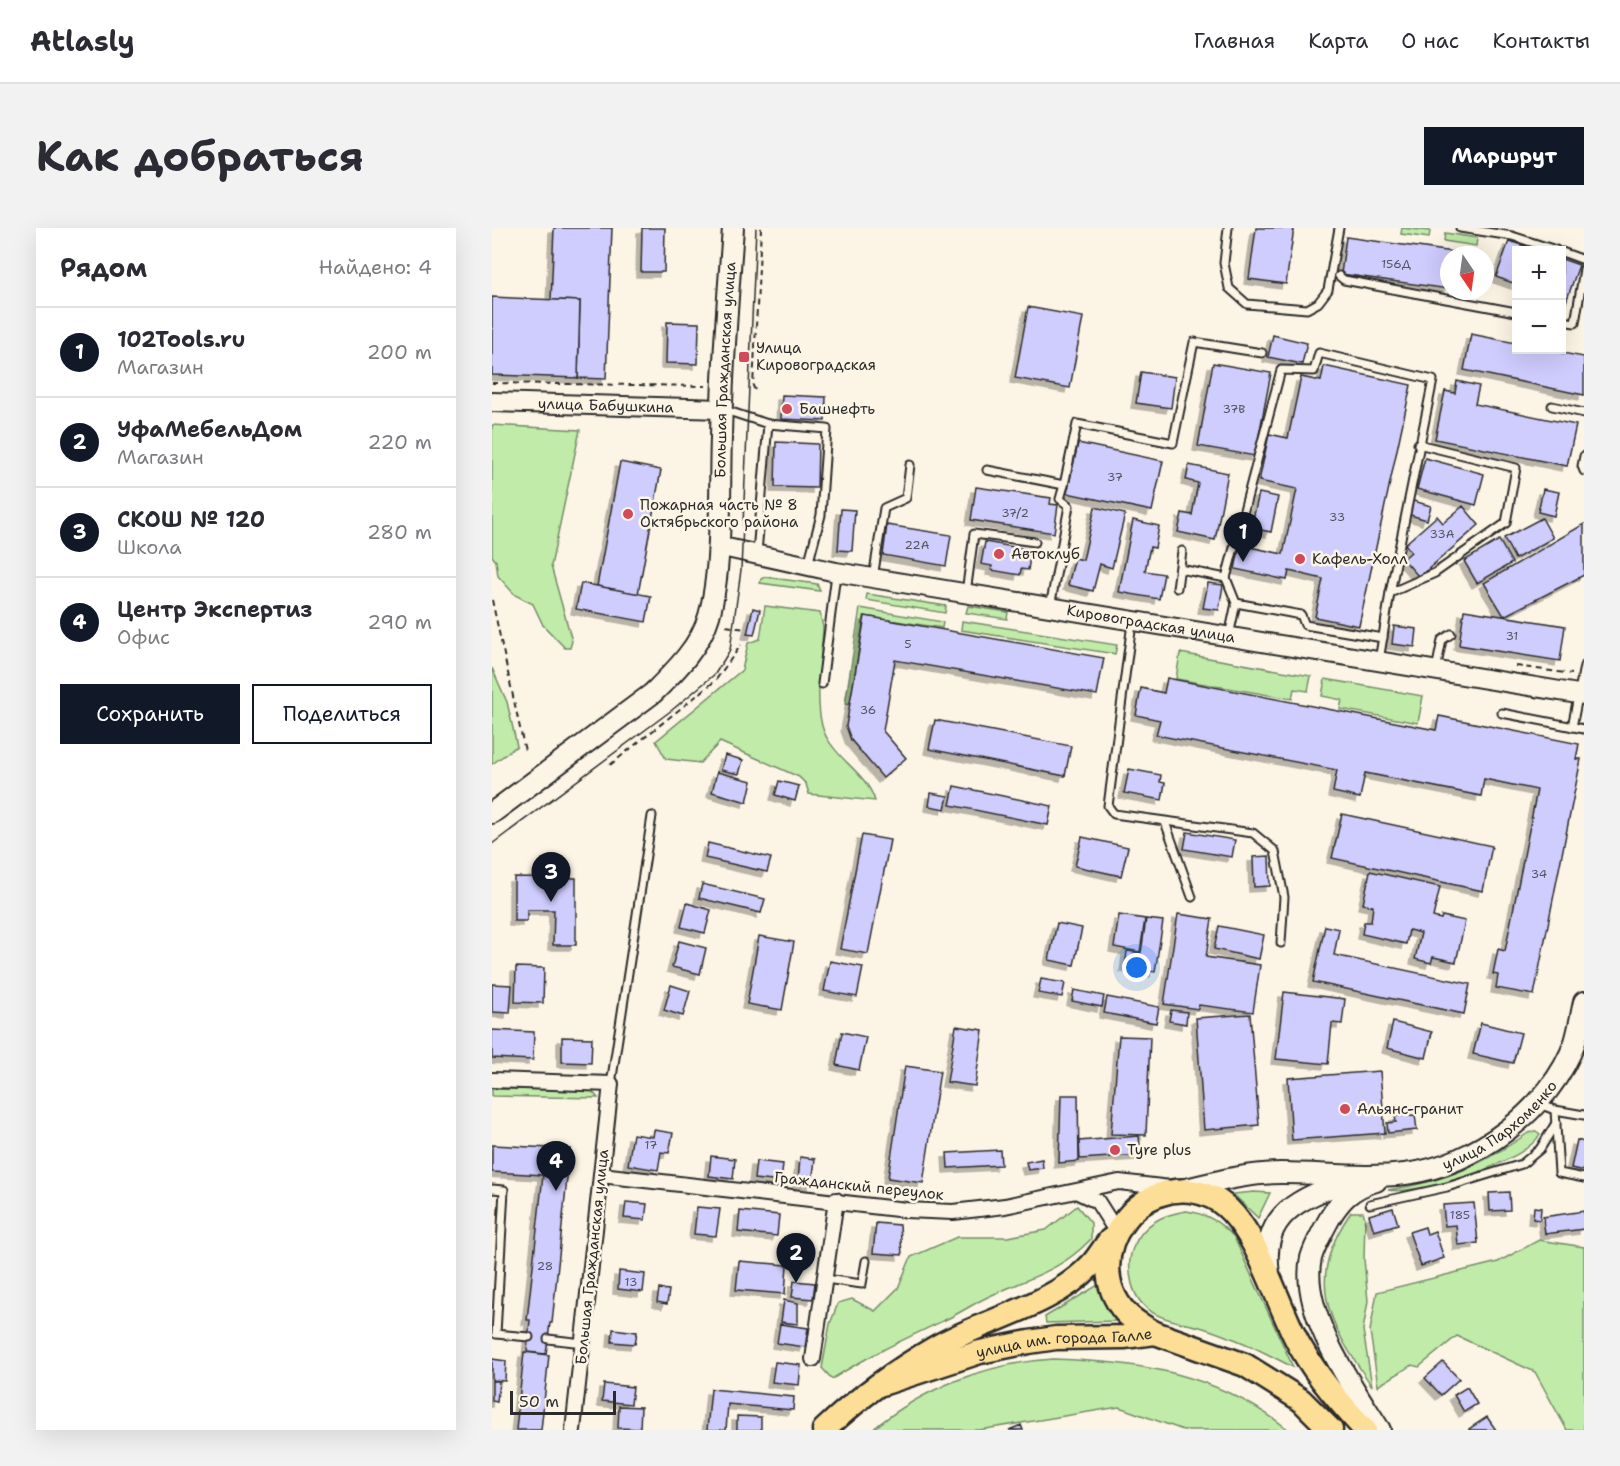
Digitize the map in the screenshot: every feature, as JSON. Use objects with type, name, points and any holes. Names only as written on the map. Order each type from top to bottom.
[{"type":"main road","name":"Большая Гражданская улица","points":[[492,813],[653,693],[677,670],[697,642],[709,617],[718,546],[721,409],[733,228]]},
{"type":"main road","name":"улица Пархоменко","points":[[1182,1190],[1224,1180],[1280,1173],[1359,1177],[1407,1174],[1435,1167],[1469,1154],[1518,1119],[1546,1106],[1575,1042],[1584,1002]]},
{"type":"main road","points":[[1380,1430],[1356,1393],[1319,1320],[1311,1287],[1311,1259],[1323,1231],[1342,1199],[1356,1187],[1407,1174]]},
{"type":"main road","name":"улица Пархоменко","points":[[1271,1287],[1267,1257],[1269,1237],[1285,1211],[1318,1192],[1359,1177]]},
{"type":"main road","points":[[1182,1190],[1210,1196],[1233,1212],[1255,1248],[1300,1348],[1347,1411],[1365,1430]]},
{"type":"main road","name":"улица им. города Галле","points":[[824,1430],[845,1410],[939,1346],[1021,1310],[1072,1281],[1091,1265],[1136,1206],[1154,1197],[1182,1190]]},
{"type":"main road","points":[[1116,1231],[1109,1255],[1109,1279],[1125,1312],[1155,1333]]},
{"type":"main road","name":"улица им. города Галле","points":[[882,1384],[981,1352],[1029,1342],[1155,1333],[1245,1365],[1300,1400],[1331,1430]]},
{"type":"street","name":"улица Бабушкина","points":[[492,402],[721,409]]},
{"type":"street","name":"Кировоградская улица","points":[[718,546],[836,572],[1581,694]]},
{"type":"street","points":[[492,1080],[611,1084]]},
{"type":"street","name":"Большая Гражданская улица","points":[[573,1430],[611,1084]]},
{"type":"street","name":"Гражданский переулок","points":[[602,1175],[836,1200],[906,1210],[953,1212],[1005,1206],[1119,1182],[1182,1190]]},
{"type":"street","points":[[1078,1192],[1097,1201],[1116,1231]]},
{"type":"street","points":[[813,1359],[836,1200]]},
{"type":"lane","points":[[1228,228],[1224,263],[1229,288],[1247,304],[1307,309],[1318,303],[1328,290],[1339,228]]},
{"type":"lane","points":[[1460,228],[1512,236],[1543,246]]},
{"type":"lane","points":[[1566,253],[1584,260]]},
{"type":"lane","points":[[1566,322],[1575,323],[1584,269]]},
{"type":"lane","points":[[1339,276],[1344,280],[1512,311]]},
{"type":"lane","points":[[1050,607],[1070,506],[1060,499],[1077,424],[1173,443],[1194,342],[1262,353]]},
{"type":"lane","points":[[1229,636],[1236,603],[1226,578],[1281,370],[1314,371],[1319,353],[1433,380],[1418,444],[1379,661]]},
{"type":"lane","points":[[1552,406],[1584,413]]},
{"type":"lane","points":[[721,409],[768,424],[827,429],[821,515],[808,565]]},
{"type":"lane","points":[[757,555],[768,424]]},
{"type":"lane","points":[[1390,593],[1435,573],[1506,523],[1516,468],[1418,444]]},
{"type":"lane","points":[[1584,456],[1582,466],[1584,471]]},
{"type":"lane","points":[[873,578],[884,508],[906,498],[910,465]]},
{"type":"lane","points":[[987,470],[1064,485]]},
{"type":"lane","points":[[966,593],[974,534],[1035,542]]},
{"type":"lane","points":[[1177,588],[1182,551]]},
{"type":"lane","points":[[1180,569],[1226,578]]},
{"type":"lane","points":[[822,684],[836,572]]},
{"type":"lane","points":[[1236,603],[1301,615],[1305,625],[1383,638]]},
{"type":"lane","points":[[1132,620],[1108,806],[1114,814],[1253,833],[1275,851],[1284,897],[1281,943]]},
{"type":"lane","points":[[1436,670],[1442,640],[1451,634]]},
{"type":"lane","points":[[1572,726],[1581,694],[1584,666]]},
{"type":"lane","points":[[1502,713],[1584,729]]},
{"type":"lane","points":[[611,1084],[652,816]]},
{"type":"lane","points":[[1165,822],[1192,897]]},
{"type":"lane","points":[[1546,1106],[1584,1115]]},
{"type":"lane","points":[[1546,1106],[1556,1123],[1559,1173],[1584,1178]]},
{"type":"lane","points":[[1370,1204],[1447,1187],[1522,1164],[1540,1149],[1556,1123]]},
{"type":"lane","points":[[492,1190],[504,1190],[496,1334],[529,1337]]},
{"type":"lane","points":[[825,1279],[862,1284],[866,1261]]},
{"type":"lane","points":[[548,1339],[583,1342]]},
{"type":"path","points":[[755,390],[753,387],[761,228]]},
{"type":"path","points":[[492,383],[712,386]]},
{"type":"path","points":[[492,600],[525,751]]},
{"type":"path","points":[[726,626],[745,629]]},
{"type":"path","points":[[610,765],[715,681],[741,645]]},
{"type":"green space","points":[[1402,228],[1430,231],[1429,238],[1401,234]]},
{"type":"green space","points":[[1445,233],[1477,238],[1476,246],[1444,241]]},
{"type":"green space","points":[[492,425],[580,430],[551,566],[572,641],[570,648],[565,648],[543,625],[533,604],[515,595],[498,576],[496,561],[492,556]]},
{"type":"green space","points":[[765,577],[817,584],[820,591],[760,583]]},
{"type":"green space","points":[[867,594],[946,606],[945,613],[866,600]]},
{"type":"green space","points":[[765,606],[820,613],[823,627],[819,700],[822,727],[832,746],[866,783],[875,801],[809,794],[806,784],[799,777],[720,742],[700,763],[666,759],[656,741],[742,670],[748,643],[760,639]]},
{"type":"green space","points":[[968,606],[1008,612],[1007,619],[966,613]]},
{"type":"green space","points":[[860,608],[943,622],[942,628],[864,616],[850,705],[845,704]]},
{"type":"green space","points":[[962,621],[1117,645],[1115,654],[961,630]]},
{"type":"green space","points":[[1180,653],[1311,676],[1308,691],[1294,689],[1292,699],[1176,679]]},
{"type":"green space","points":[[492,668],[507,702],[517,746],[492,764]]},
{"type":"green space","points":[[1325,679],[1423,696],[1418,723],[1340,709],[1342,700],[1322,696]]},
{"type":"green space","points":[[492,1089],[591,1090],[598,1098],[492,1096]]},
{"type":"green space","points":[[1536,1131],[1540,1134],[1531,1145],[1494,1166],[1446,1182],[1403,1190],[1388,1190],[1446,1177],[1494,1155],[1528,1133]]},
{"type":"green space","points":[[1270,1193],[1258,1218],[1233,1194]]},
{"type":"green space","points":[[1077,1206],[1091,1223],[1091,1239],[1068,1259],[1044,1273],[987,1297],[890,1346],[832,1379],[822,1368],[830,1324],[838,1303],[852,1299],[875,1311],[898,1288],[911,1257],[957,1237],[1008,1237],[1046,1230]]},
{"type":"green space","points":[[1186,1211],[1212,1219],[1234,1237],[1293,1367],[1239,1341],[1204,1328],[1158,1316],[1142,1304],[1136,1295],[1130,1275],[1131,1252],[1142,1233],[1154,1222]]},
{"type":"green space","points":[[1351,1212],[1363,1212],[1365,1218],[1364,1259],[1368,1301],[1363,1330],[1372,1386],[1344,1342],[1327,1302],[1325,1281],[1328,1260],[1336,1237]]},
{"type":"green space","points":[[1539,1240],[1584,1247],[1584,1430],[1567,1430],[1535,1372],[1457,1336],[1419,1367],[1412,1365],[1378,1386],[1370,1331],[1377,1292],[1498,1262]]},
{"type":"green space","points":[[1098,1285],[1115,1321],[1046,1323],[1045,1317]]},
{"type":"green space","points":[[1053,1359],[1118,1363],[1177,1374],[1234,1395],[1289,1430],[1183,1430],[1119,1407],[979,1430],[872,1430],[913,1402],[957,1380],[1004,1366]]},
{"type":"building","points":[[554,228],[612,228],[606,379],[578,378],[580,301],[551,300]]},
{"type":"building","points":[[642,228],[665,228],[664,272],[641,272]]},
{"type":"building","points":[[1256,228],[1294,228],[1286,284],[1249,279]]},
{"type":"building","points":[[1346,237],[1440,250],[1440,288],[1341,274]]},
{"type":"building","points":[[1509,241],[1525,246],[1512,246],[1512,283],[1496,277]]},
{"type":"building","points":[[1566,260],[1579,265],[1566,302]]},
{"type":"building","points":[[492,297],[580,301],[578,378],[492,375]]},
{"type":"building","points":[[1028,307],[1083,317],[1070,388],[1015,378]]},
{"type":"building","points":[[667,322],[699,323],[698,364],[666,363]]},
{"type":"building","points":[[1471,334],[1512,342],[1512,354],[1566,354],[1584,357],[1584,395],[1464,370]]},
{"type":"building","points":[[1273,335],[1307,343],[1302,364],[1268,357]]},
{"type":"building","points":[[1213,363],[1271,373],[1255,456],[1198,446]]},
{"type":"building","points":[[1324,366],[1411,385],[1359,626],[1315,617],[1323,579],[1289,571],[1287,580],[1235,569],[1240,545],[1283,554],[1297,489],[1259,481],[1269,434],[1288,438],[1301,377],[1321,381]]},
{"type":"building","points":[[1141,372],[1175,377],[1171,408],[1136,403]]},
{"type":"building","points":[[1457,381],[1479,386],[1475,404],[1576,425],[1567,466],[1435,439],[1445,391],[1455,393]]},
{"type":"building","points":[[782,395],[826,397],[825,421],[781,419]]},
{"type":"building","points":[[776,442],[818,444],[817,488],[775,487]]},
{"type":"building","points":[[1078,443],[1163,461],[1152,511],[1067,493]]},
{"type":"building","points":[[1425,458],[1484,474],[1476,505],[1417,489]]},
{"type":"building","points":[[620,462],[661,470],[638,594],[597,586]]},
{"type":"building","points":[[1189,465],[1228,473],[1215,540],[1178,532],[1182,513],[1192,515],[1198,483],[1186,480]]},
{"type":"building","points":[[976,487],[1051,498],[1050,504],[1058,505],[1054,533],[971,520]]},
{"type":"building","points":[[1543,489],[1559,492],[1554,516],[1538,512]]},
{"type":"building","points":[[1259,493],[1278,497],[1271,532],[1251,528]]},
{"type":"building","points":[[1410,500],[1431,506],[1427,520],[1407,514]]},
{"type":"building","points":[[1463,506],[1479,525],[1419,577],[1403,559],[1411,552],[1405,544],[1437,516],[1443,523]]},
{"type":"building","points":[[1095,507],[1125,514],[1112,568],[1100,564],[1093,591],[1068,585],[1075,558],[1083,560]]},
{"type":"building","points":[[841,509],[855,510],[852,551],[838,550]]},
{"type":"building","points":[[1542,518],[1553,538],[1515,559],[1504,538]]},
{"type":"building","points":[[1133,520],[1159,526],[1155,548],[1150,547],[1145,571],[1164,574],[1159,599],[1119,592]]},
{"type":"building","points":[[1584,524],[1584,575],[1504,616],[1484,583]]},
{"type":"building","points":[[887,525],[951,535],[946,566],[883,555]]},
{"type":"building","points":[[1499,540],[1512,563],[1477,583],[1464,561]]},
{"type":"building","points":[[985,542],[1031,550],[1028,570],[1021,569],[1020,575],[991,570],[992,566],[981,564]]},
{"type":"building","points":[[581,583],[651,596],[646,622],[576,609]]},
{"type":"building","points":[[1208,583],[1223,585],[1219,610],[1203,608]]},
{"type":"building","points":[[753,608],[760,610],[754,635],[747,634]]},
{"type":"building","points":[[1464,610],[1565,626],[1560,661],[1459,645]]},
{"type":"building","points":[[865,616],[1104,658],[1097,695],[895,660],[883,731],[906,758],[883,778],[851,740],[846,726]]},
{"type":"building","points":[[1394,626],[1417,629],[1415,647],[1392,644]]},
{"type":"building","points":[[1167,678],[1436,730],[1439,716],[1579,744],[1576,759],[1581,759],[1534,995],[1496,988],[1498,975],[1493,974],[1498,949],[1505,951],[1537,790],[1484,779],[1481,796],[1365,773],[1360,798],[1333,792],[1337,770],[1156,735],[1160,720],[1136,715],[1141,688],[1164,693]]},
{"type":"building","points":[[935,720],[1071,746],[1065,776],[929,749]]},
{"type":"building","points":[[725,755],[743,760],[739,774],[721,770]]},
{"type":"building","points":[[1129,769],[1161,775],[1160,782],[1165,783],[1162,800],[1124,793]]},
{"type":"building","points":[[717,772],[752,781],[747,802],[712,792]]},
{"type":"building","points":[[779,781],[799,786],[795,801],[775,795]]},
{"type":"building","points":[[954,786],[1052,806],[1048,825],[950,805]]},
{"type":"building","points":[[931,793],[948,796],[945,809],[929,806]]},
{"type":"building","points":[[1342,814],[1492,846],[1483,891],[1332,858]]},
{"type":"building","points":[[1187,832],[1235,840],[1232,857],[1184,849]]},
{"type":"building","points":[[862,835],[890,840],[868,954],[840,949]]},
{"type":"building","points":[[1082,837],[1128,847],[1121,876],[1075,866]]},
{"type":"building","points":[[708,843],[771,858],[767,872],[705,858]]},
{"type":"building","points":[[1269,856],[1270,886],[1254,887],[1253,857]]},
{"type":"building","points":[[1370,871],[1440,887],[1433,917],[1441,919],[1442,916],[1465,921],[1456,962],[1433,957],[1431,963],[1415,959],[1421,933],[1409,930],[1406,944],[1362,934],[1364,922],[1371,922],[1373,906],[1363,904]]},
{"type":"building","points":[[514,877],[576,878],[576,945],[553,945],[554,910],[527,910],[527,921],[514,921]]},
{"type":"building","points":[[702,884],[765,899],[761,913],[699,898]]},
{"type":"building","points":[[687,903],[711,910],[705,933],[681,927]]},
{"type":"building","points":[[1178,914],[1212,919],[1206,957],[1260,965],[1253,1012],[1199,1005],[1198,1009],[1164,1004]]},
{"type":"building","points":[[1119,915],[1145,919],[1140,952],[1114,947]]},
{"type":"building","points":[[1146,919],[1163,921],[1155,972],[1125,967],[1127,951],[1141,953]]},
{"type":"building","points":[[1057,923],[1082,928],[1074,965],[1049,960]]},
{"type":"building","points":[[1219,926],[1264,935],[1259,959],[1214,949]]},
{"type":"building","points":[[1325,926],[1339,929],[1334,955],[1470,984],[1464,1014],[1313,982]]},
{"type":"building","points":[[759,936],[794,942],[782,1010],[747,1004]]},
{"type":"building","points":[[679,941],[706,948],[700,974],[672,967]]},
{"type":"building","points":[[830,961],[863,967],[857,997],[824,991]]},
{"type":"building","points":[[516,967],[544,968],[543,1003],[515,1002]]},
{"type":"building","points":[[1041,979],[1065,983],[1062,997],[1038,993]]},
{"type":"building","points":[[492,984],[512,985],[510,1013],[492,1012]]},
{"type":"building","points":[[671,985],[690,991],[683,1016],[664,1010]]},
{"type":"building","points":[[1074,990],[1104,996],[1102,1007],[1072,1001]]},
{"type":"building","points":[[1284,992],[1345,999],[1342,1024],[1332,1023],[1328,1064],[1276,1059]]},
{"type":"building","points":[[1107,997],[1159,1007],[1156,1023],[1104,1013]]},
{"type":"building","points":[[1171,1010],[1187,1012],[1186,1024],[1169,1021]]},
{"type":"building","points":[[1250,1014],[1259,1125],[1204,1130],[1196,1018]]},
{"type":"building","points":[[1393,1022],[1432,1032],[1426,1058],[1387,1048]]},
{"type":"building","points":[[1481,1023],[1521,1033],[1513,1063],[1473,1054]]},
{"type":"building","points":[[956,1026],[983,1030],[975,1086],[947,1082]]},
{"type":"building","points":[[492,1030],[534,1032],[533,1060],[492,1058]]},
{"type":"building","points":[[842,1032],[866,1037],[859,1070],[836,1065]]},
{"type":"building","points":[[1119,1036],[1150,1037],[1146,1135],[1111,1134]]},
{"type":"building","points":[[562,1037],[592,1038],[591,1063],[562,1062]]},
{"type":"building","points":[[905,1066],[940,1071],[923,1183],[888,1178]]},
{"type":"building","points":[[1380,1071],[1385,1133],[1292,1140],[1288,1078]]},
{"type":"building","points":[[1061,1095],[1078,1095],[1079,1161],[1059,1163]]},
{"type":"building","points":[[1415,1115],[1417,1130],[1388,1133],[1387,1123],[1396,1122],[1395,1116]]},
{"type":"building","points":[[654,1130],[673,1133],[669,1153],[661,1152],[658,1170],[628,1165],[633,1134],[653,1137]]},
{"type":"building","points":[[1139,1136],[1141,1155],[1080,1159],[1079,1141]]},
{"type":"building","points":[[1577,1140],[1584,1142],[1584,1171],[1571,1168]]},
{"type":"building","points":[[492,1145],[570,1149],[552,1323],[550,1323],[546,1354],[527,1352],[530,1320],[527,1320],[543,1175],[492,1172]]},
{"type":"building","points":[[1000,1150],[1001,1165],[948,1168],[947,1153]]},
{"type":"building","points":[[711,1156],[735,1159],[733,1179],[709,1176]]},
{"type":"building","points":[[800,1157],[815,1159],[812,1184],[798,1182]]},
{"type":"building","points":[[1042,1159],[1043,1168],[1028,1170],[1026,1162]]},
{"type":"building","points":[[756,1161],[783,1164],[781,1182],[754,1179]]},
{"type":"building","points":[[1509,1192],[1510,1210],[1490,1211],[1489,1193]]},
{"type":"building","points":[[626,1202],[647,1204],[645,1220],[624,1218]]},
{"type":"building","points":[[1474,1203],[1478,1243],[1458,1245],[1456,1225],[1445,1226],[1443,1205]]},
{"type":"building","points":[[697,1207],[720,1209],[716,1236],[694,1234]]},
{"type":"building","points":[[1534,1207],[1541,1208],[1540,1220],[1533,1219]]},
{"type":"building","points":[[1393,1208],[1398,1224],[1374,1231],[1369,1215]]},
{"type":"building","points":[[740,1211],[779,1215],[777,1236],[738,1232]]},
{"type":"building","points":[[1584,1211],[1584,1229],[1545,1234],[1543,1217]]},
{"type":"building","points":[[876,1223],[900,1225],[902,1255],[873,1253]]},
{"type":"building","points":[[1425,1227],[1427,1234],[1435,1231],[1444,1258],[1421,1266],[1409,1232]]},
{"type":"building","points":[[739,1261],[787,1265],[785,1294],[736,1290]]},
{"type":"building","points":[[619,1271],[645,1274],[643,1292],[618,1289]]},
{"type":"building","points":[[794,1281],[815,1283],[813,1299],[792,1297]]},
{"type":"building","points":[[659,1289],[669,1290],[667,1304],[657,1302]]},
{"type":"building","points":[[784,1300],[798,1303],[798,1324],[781,1322]]},
{"type":"building","points":[[780,1324],[808,1328],[805,1347],[777,1343]]},
{"type":"building","points":[[613,1329],[637,1332],[635,1344],[612,1342]]},
{"type":"building","points":[[524,1352],[549,1355],[541,1430],[516,1430]]},
{"type":"building","points":[[492,1359],[506,1361],[505,1381],[492,1380]]},
{"type":"building","points":[[775,1362],[801,1365],[799,1385],[772,1382]]},
{"type":"building","points":[[1443,1362],[1459,1379],[1441,1395],[1425,1378]]},
{"type":"building","points":[[492,1381],[499,1381],[497,1402],[492,1401]]},
{"type":"building","points":[[604,1384],[633,1387],[631,1404],[602,1401]]},
{"type":"building","points":[[1467,1387],[1477,1404],[1464,1412],[1454,1395]]},
{"type":"building","points":[[711,1389],[794,1397],[793,1410],[728,1404],[726,1430],[707,1430]]},
{"type":"building","points":[[619,1406],[641,1407],[640,1429],[618,1428]]},
{"type":"building","points":[[737,1416],[761,1417],[761,1430],[737,1430]]},
{"type":"building","points":[[1487,1417],[1496,1430],[1469,1430],[1469,1429]]},
{"type":"building","points":[[1021,1425],[1023,1430],[1009,1430]]},
{"type":"tram line","points":[[492,844],[672,710],[715,674],[730,650],[741,570],[756,228]]},
{"type":"place","name":"Улица Кировоградская","points":[[744,357]]},
{"type":"place","name":"Башнефть","points":[[787,409]]},
{"type":"place","name":"Пожарная часть № 8 Октябрьского района","points":[[628,514]]},
{"type":"place","name":"Автоклуб","points":[[999,554]]},
{"type":"place","name":"Кафель-Холл","points":[[1300,559]]},
{"type":"place","name":"102Tools.ru","points":[[1243,562]]},
{"type":"place","name":"СКОШ № 120","points":[[551,902]]},
{"type":"place","name":"Альянс-гранит","points":[[1345,1109]]},
{"type":"place","name":"Tyre plus","points":[[1115,1150]]},
{"type":"place","name":"Центр Экспертиз","points":[[556,1191]]},
{"type":"place","name":"УфаМебельДом","points":[[796,1283]]}]
